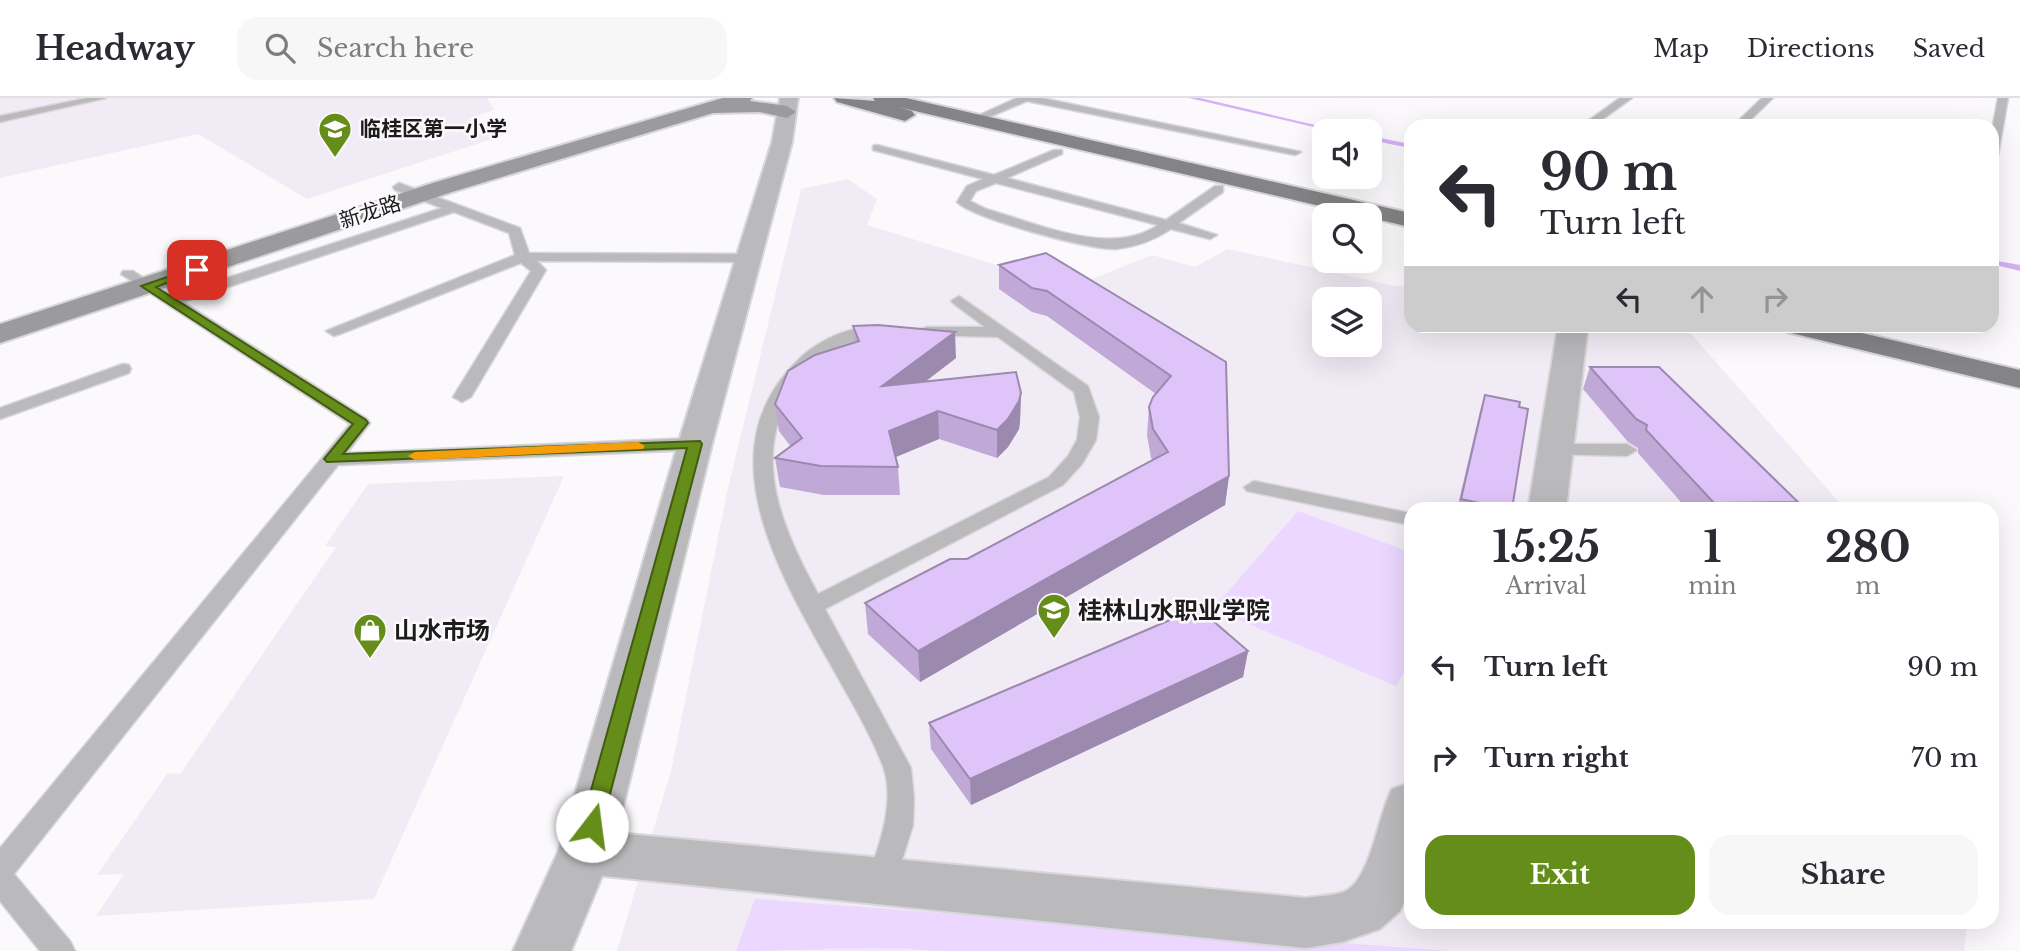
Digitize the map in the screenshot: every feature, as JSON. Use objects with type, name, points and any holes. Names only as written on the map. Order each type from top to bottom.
[{"type":"main road","name":"新龙路","points":[[410,191],[703,104],[743,98]]},
{"type":"main road","points":[[843,98],[1058,152],[1312,210]]},
{"type":"main road","points":[[882,98],[971,121],[1404,219]]},
{"type":"main road","name":"新龙路","points":[[0,334],[137,280],[675,102],[703,104]]},
{"type":"main road","points":[[703,104],[788,105]]},
{"type":"main road","points":[[1382,227],[1404,232]]},
{"type":"main road","name":"新龙路","points":[[0,315],[137,280]]},
{"type":"main road","points":[[1826,333],[2020,379]]},
{"type":"main road","points":[[1900,333],[2020,360]]},
{"type":"street","points":[[542,951],[585,852],[695,444],[782,142],[788,105]]},
{"type":"street","points":[[1547,502],[1572,333]]},
{"type":"street","points":[[585,852],[1306,923],[1346,917],[1375,901],[1391,869],[1404,824]]},
{"type":"lane","points":[[0,119],[101,98]]},
{"type":"lane","points":[[971,121],[1027,98],[1295,152]]},
{"type":"lane","points":[[1596,119],[1627,98]]},
{"type":"lane","points":[[1746,119],[1768,98]]},
{"type":"lane","points":[[1999,119],[2003,98]]},
{"type":"lane","points":[[0,129],[27,114]]},
{"type":"lane","points":[[877,148],[1210,235]]},
{"type":"lane","points":[[1058,152],[971,189],[964,195],[964,205],[1102,244],[1140,241],[1219,189]]},
{"type":"lane","points":[[410,191],[515,231],[523,257],[539,270],[462,397]]},
{"type":"lane","points":[[171,301],[455,208]]},
{"type":"lane","points":[[334,331],[523,257],[749,258]]},
{"type":"lane","points":[[0,870],[361,423],[137,280]]},
{"type":"lane","points":[[813,606],[1056,481],[1079,458],[1091,429],[1082,390],[959,301]]},
{"type":"lane","points":[[883,880],[900,827],[903,797],[897,768],[782,550],[765,502],[762,478],[763,443],[768,419],[787,384],[805,361],[823,346],[850,336],[887,332],[1001,332]]},
{"type":"lane","points":[[0,414],[123,369]]},
{"type":"lane","points":[[332,459],[695,444]]},
{"type":"lane","points":[[1555,450],[1627,450]]},
{"type":"lane","points":[[1254,487],[1404,518]]},
{"type":"lane","points":[[0,879],[59,951]]},
{"type":"shaded area","name":"临桂区第一小学","points":[[0,98],[487,98],[494,110],[468,119],[511,133],[307,199],[198,134],[0,178]]},
{"type":"shaded area","name":"桂林山水职业学院","points":[[848,179],[877,199],[867,225],[1026,274],[1082,283],[1152,255],[1195,267],[1228,249],[1312,268],[1312,273],[1336,273],[1404,286],[1404,333],[1690,333],[1839,502],[1404,502],[1404,929],[1966,929],[1964,951],[617,951],[671,771],[728,488],[801,189]]},
{"type":"shaded area","name":"山水市场","points":[[564,476],[374,899],[96,916],[124,874],[97,875],[167,774],[181,773],[336,547],[325,546],[368,484]]},
{"type":"shaded area","points":[[1298,511],[1404,550],[1404,672],[1396,686],[1213,609]]},
{"type":"shaded area","points":[[755,899],[1450,951],[941,951],[864,948],[736,951]]},
{"type":"building","points":[[1046,253],[1226,362],[1229,476],[918,651],[865,603],[950,559],[967,559],[1168,452],[1153,429],[1149,407],[1153,397],[1171,376],[1047,291],[1032,288],[999,265]]},
{"type":"building","points":[[878,325],[955,332],[882,386],[1016,372],[1021,393],[1008,419],[997,430],[938,411],[889,431],[898,467],[821,466],[775,458],[802,438],[775,404],[788,371],[815,355],[859,341],[853,326]]},
{"type":"building","points":[[1590,367],[1659,367],[1798,502],[1713,502],[1646,430],[1647,425],[1636,419]]},
{"type":"building","points":[[1485,395],[1520,402],[1519,407],[1528,409],[1513,502],[1475,502],[1461,499]]},
{"type":"building","points":[[1198,608],[1248,651],[970,779],[929,723]]},
{"type":"waterway","points":[[1192,98],[1312,125]]},
{"type":"waterway","points":[[1382,140],[1404,145]]},
{"type":"waterway","points":[[1999,264],[2020,268]]},
{"type":"slow traffic","points":[[415,456],[638,446]]},
{"type":"place","name":"临桂区第一小学","points":[[335,159]]},
{"type":"place","name":"桂林山水职业学院","points":[[1054,640]]},
{"type":"place","name":"山水市场","points":[[370,660]]},
{"type":"route","points":[[197,270],[147,286],[361,423],[332,459],[695,444],[592,826]]}]
